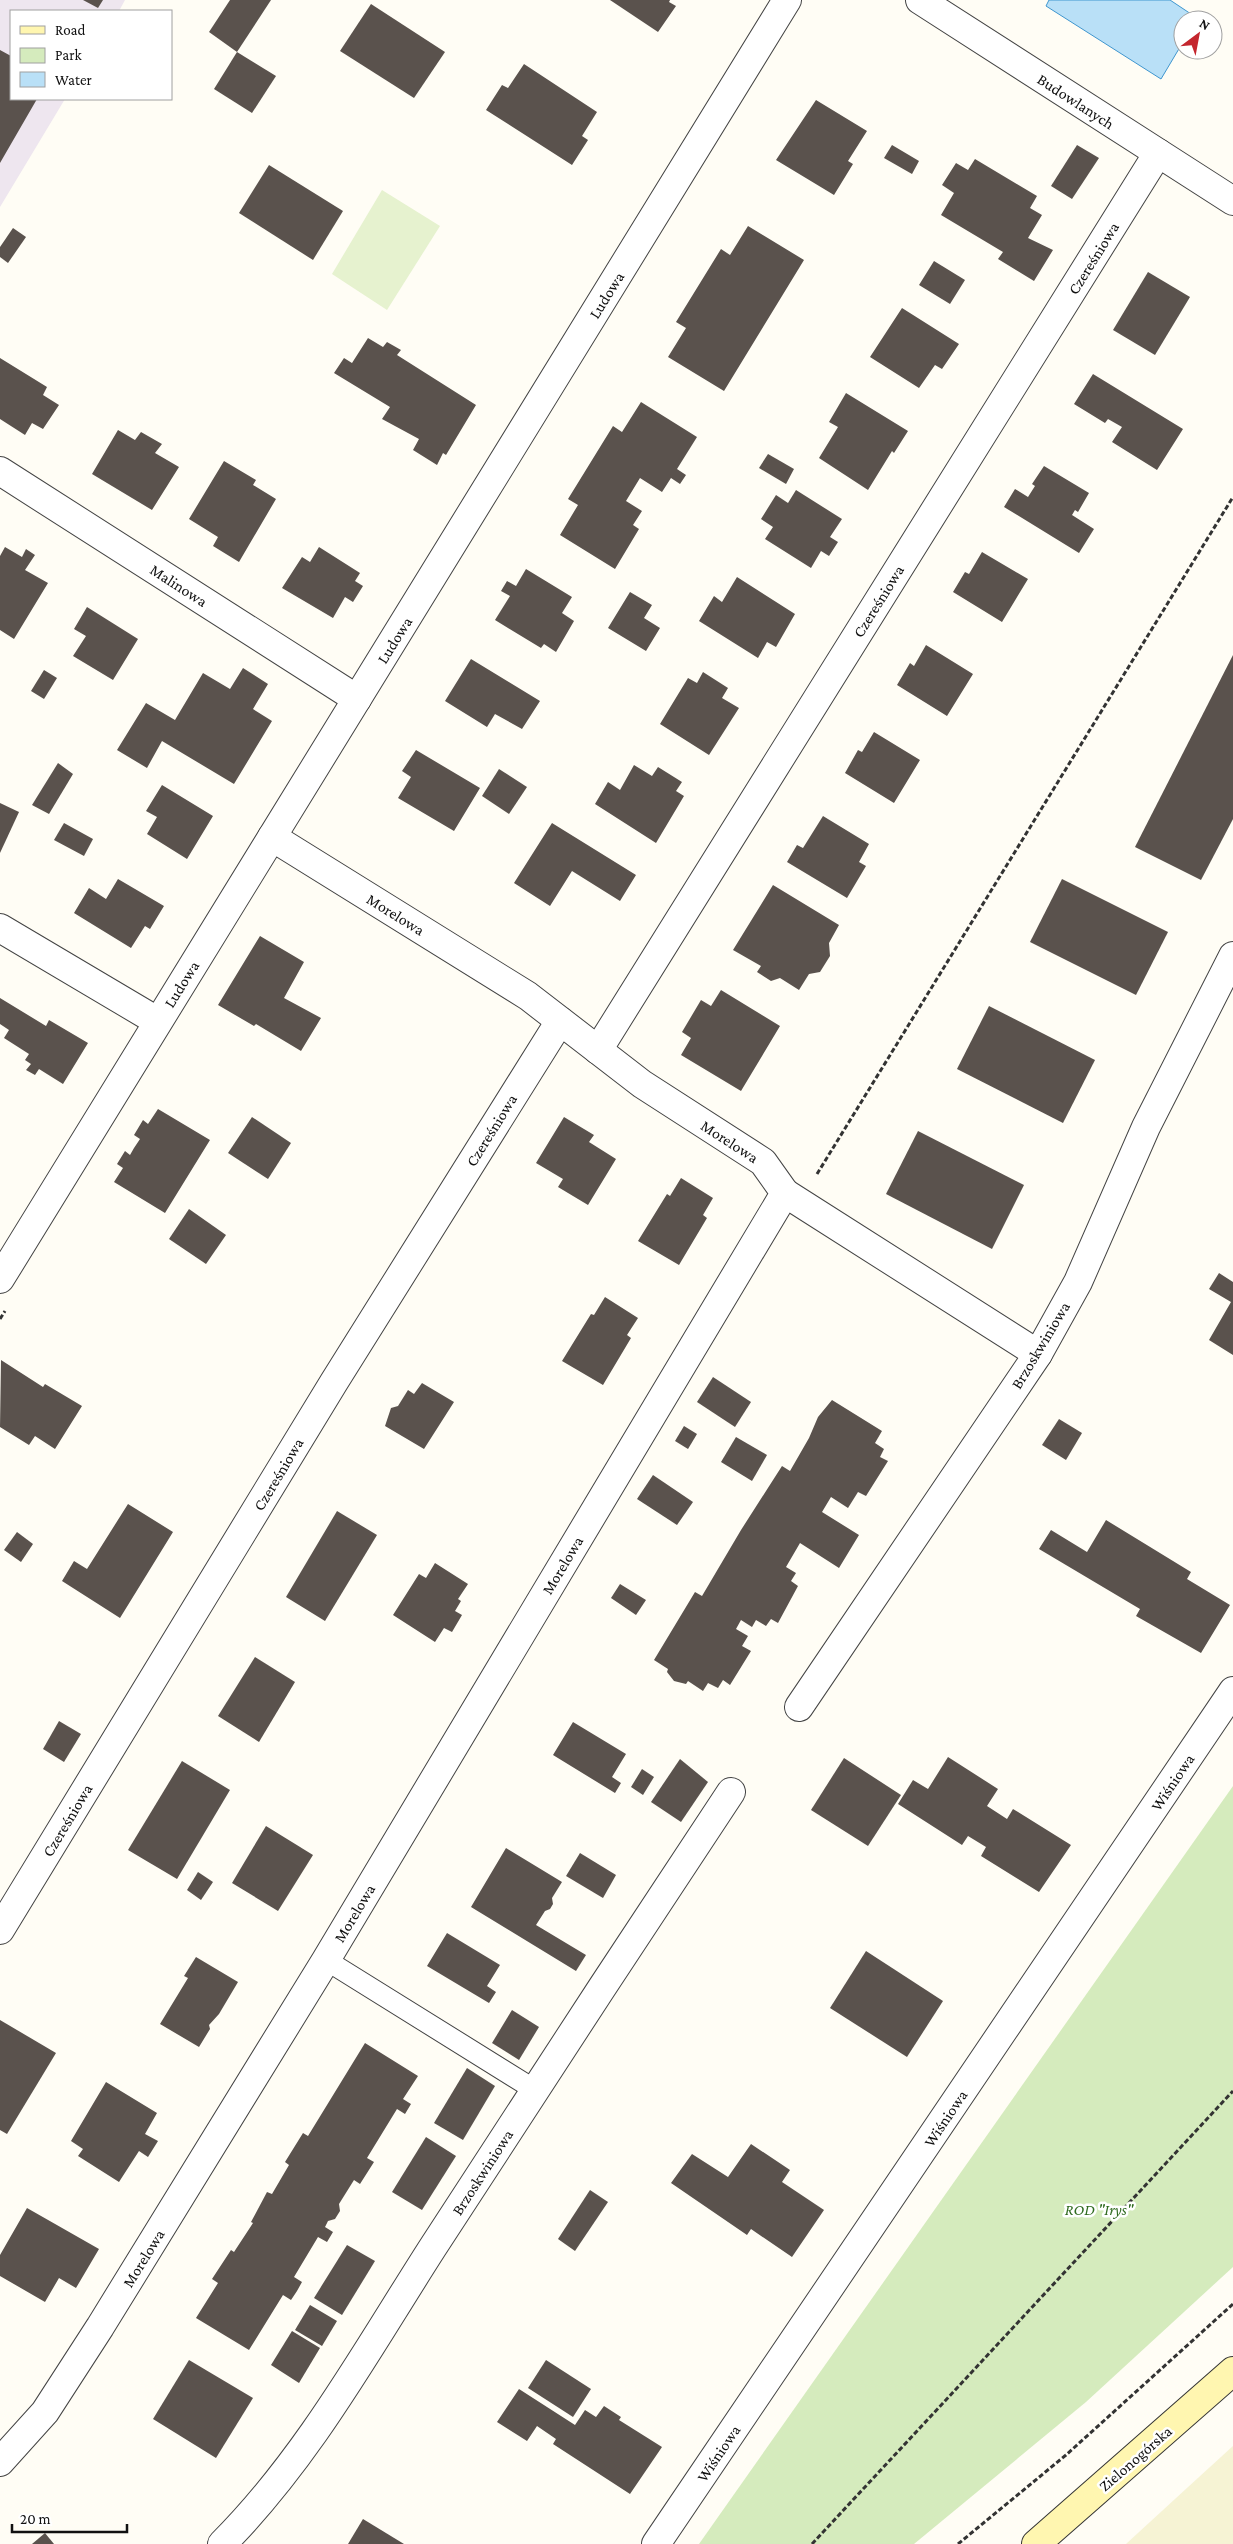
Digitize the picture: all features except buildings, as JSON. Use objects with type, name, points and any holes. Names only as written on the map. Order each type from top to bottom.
[{"type":"street","name":"Ludowa","points":[[0,1279],[787,0]]},
{"type":"street","name":"Budowlanych","points":[[920,0],[1233,201]]},
{"type":"street","name":"Czereśniowa","points":[[598,1050],[1158,153]]},
{"type":"street","name":"Malinowa","points":[[0,471],[357,699]]},
{"type":"street","name":"Morelowa","points":[[0,2462],[45,2412],[326,1960],[791,1197],[763,1162],[642,1084],[528,996],[272,837]]},
{"type":"street","points":[[0,928],[157,1021]]},
{"type":"street","name":"Brzoskwiniowa","points":[[798,1706],[1038,1354],[1078,1282],[1146,1126],[1233,956]]},
{"type":"street","name":"Czereśniowa","points":[[0,1930],[334,1382],[560,1022]]},
{"type":"street","points":[[791,1197],[1038,1354]]},
{"type":"street","name":"Wiśniowa","points":[[656,2544],[1233,1692]]},
{"type":"street","name":"Brzoskwiniowa","points":[[222,2544],[253,2513],[307,2442],[731,1792]]},
{"type":"street","name":"Zielonogórska","points":[[1036,2544],[1233,2371]]},
{"type":"lane","points":[[326,1960],[535,2090]]},
{"type":"path","points":[[791,1197],[825,1163],[1233,498]]},
{"type":"path","points":[[812,2544],[1233,2092]]},
{"type":"path","points":[[958,2544],[1066,2455],[1233,2304]]},
{"type":"shaded area","points":[[0,0],[125,0],[120,10],[10,10],[10,100],[64,100],[0,207]]},
{"type":"shaded area","points":[[1233,2446],[1233,2544],[1126,2544],[1187,2488]]},
{"type":"green space","points":[[382,190],[440,226],[387,310],[332,274]]},
{"type":"green space","name":"ROD \"Irys\"","points":[[1233,1786],[1233,2267],[1086,2402],[914,2544],[699,2544]]},
{"type":"water","points":[[1049,0],[1170,0],[1185,10],[1173,10],[1173,59],[1161,79],[1046,6]]}]
